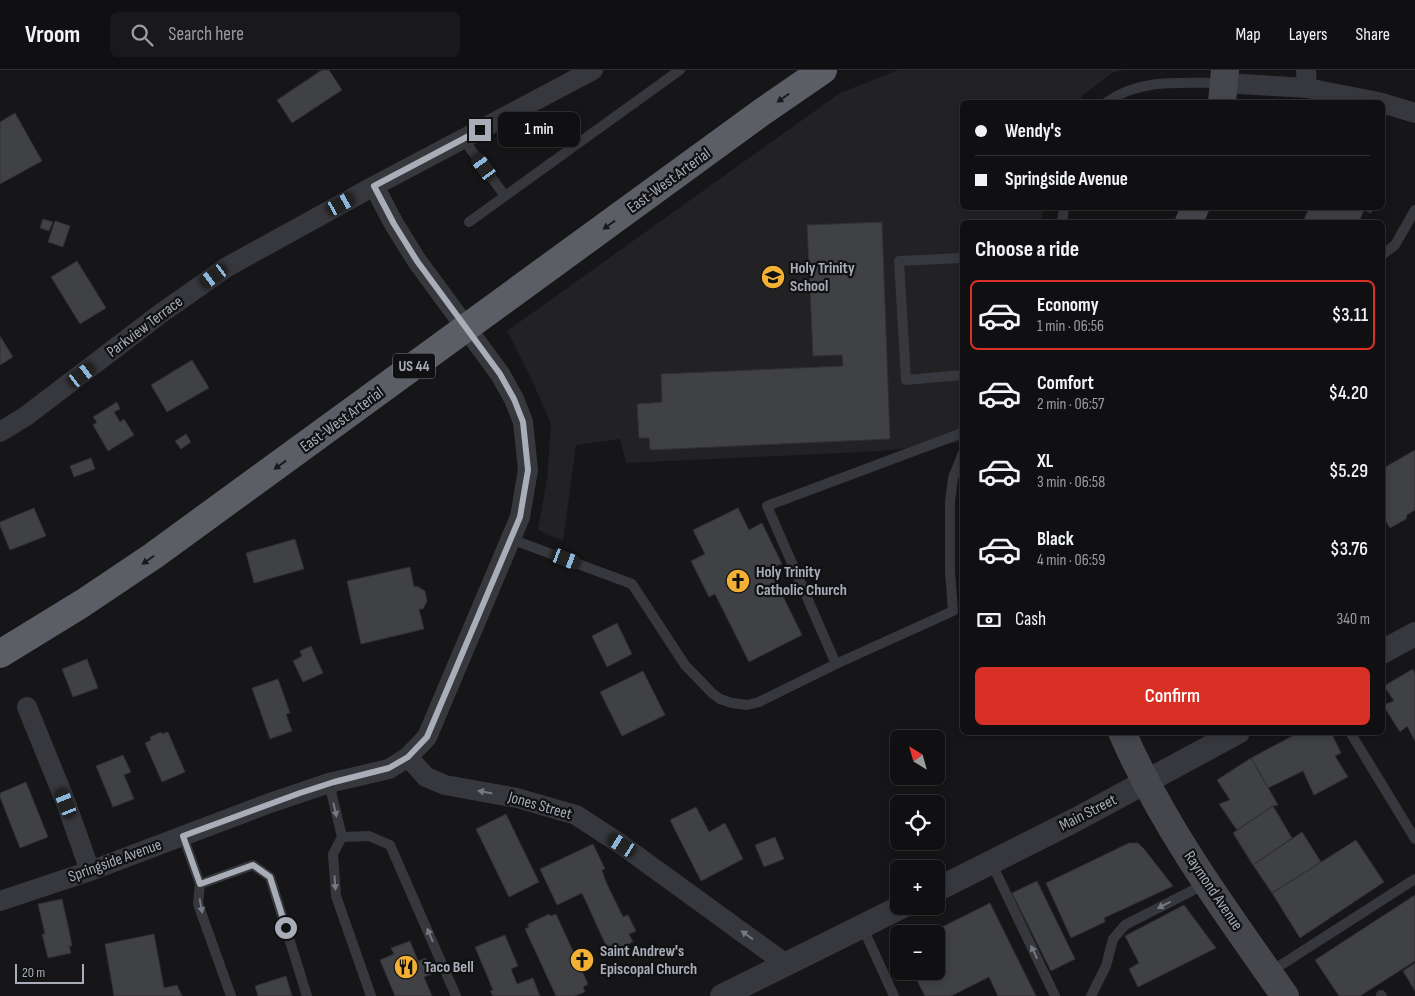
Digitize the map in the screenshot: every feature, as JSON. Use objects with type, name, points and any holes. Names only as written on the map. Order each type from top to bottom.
[{"type":"highway","name":"East-West Arterial","points":[[0,654],[83,603],[153,556],[762,112],[823,70]]},
{"type":"main road","name":"Raymond Avenue","points":[[1123,735],[1145,783],[1168,823],[1284,996]]},
{"type":"street","points":[[374,186],[593,70]]},
{"type":"street","points":[[1223,85],[1307,79],[1372,100]]},
{"type":"street","points":[[1385,104],[1415,114]]},
{"type":"street","name":"Springside Avenue","points":[[0,901],[90,871],[270,803],[329,784],[389,768],[408,757],[427,737],[520,517],[528,470],[523,422],[514,399],[500,374],[417,261],[394,224],[374,186]]},
{"type":"street","name":"Parkview Terrace","points":[[0,432],[58,393],[160,314],[227,267],[374,186]]},
{"type":"street","points":[[1385,650],[1415,634]]},
{"type":"street","points":[[27,707],[66,803],[90,871]]},
{"type":"street","name":"Main Street","points":[[945,886],[1145,783],[1233,735]]},
{"type":"street","name":"Jones Street","points":[[408,757],[426,777],[445,785],[517,798],[576,815],[622,845],[786,964]]},
{"type":"street","points":[[722,996],[890,912]]},
{"type":"lane","points":[[469,222],[680,70]]},
{"type":"lane","points":[[1111,100],[1130,89],[1146,85],[1165,83],[1223,85]]},
{"type":"lane","points":[[463,139],[505,196]]},
{"type":"lane","points":[[1385,252],[1395,244],[1415,210]]},
{"type":"lane","points":[[960,258],[899,261],[906,380],[960,375]]},
{"type":"lane","points":[[836,664],[767,506],[960,434]]},
{"type":"lane","points":[[511,539],[632,584],[685,665],[720,699],[747,705],[759,702],[836,664],[953,611],[950,570],[950,502],[953,478],[960,460]]},
{"type":"lane","points":[[1352,735],[1415,839]]},
{"type":"lane","points":[[329,784],[342,837],[333,854],[336,896],[371,996]]},
{"type":"lane","points":[[183,836],[200,884],[198,904],[231,996]]},
{"type":"lane","points":[[342,837],[369,836],[390,845],[456,996]]},
{"type":"lane","points":[[992,862],[1055,996]]},
{"type":"lane","points":[[200,884],[253,865],[270,877],[307,996]]},
{"type":"lane","points":[[1269,973],[1415,880]]},
{"type":"lane","points":[[1091,996],[1106,966],[1113,940],[1124,925],[1207,882]]},
{"type":"lane","points":[[862,926],[894,996]]},
{"type":"shaded area","name":"Holy Trinity School","points":[[898,70],[1123,70],[1112,73],[1079,100],[960,100],[960,210],[1043,210],[1042,220],[960,220],[960,442],[882,451],[626,463],[620,439],[576,445],[563,541],[538,530],[547,479],[551,424],[531,378],[507,331],[840,93]]},
{"type":"building","points":[[322,70],[329,70],[342,90],[292,123],[277,100]]},
{"type":"building","points":[[15,113],[42,161],[0,184],[0,122]]},
{"type":"building","points":[[1308,210],[1364,210],[1360,220],[1304,220]]},
{"type":"building","points":[[43,219],[53,222],[49,231],[40,228]]},
{"type":"building","points":[[55,221],[70,226],[63,247],[48,242]]},
{"type":"building","points":[[882,222],[890,439],[650,450],[649,438],[639,438],[637,404],[662,402],[661,374],[843,366],[842,355],[813,356],[807,225]]},
{"type":"building","points":[[77,261],[106,308],[80,324],[51,277]]},
{"type":"building","points":[[0,336],[13,357],[0,365]]},
{"type":"building","points":[[192,360],[209,388],[167,412],[151,385]]},
{"type":"building","points":[[117,402],[120,409],[114,412],[120,422],[124,419],[134,435],[108,451],[93,425],[97,422],[93,417]]},
{"type":"building","points":[[186,434],[191,442],[181,449],[175,441]]},
{"type":"building","points":[[1415,450],[1415,510],[1407,515],[1406,519],[1390,528],[1385,520],[1385,467]]},
{"type":"building","points":[[91,458],[95,469],[74,477],[70,466]]},
{"type":"building","points":[[34,508],[46,536],[10,550],[0,522]]},
{"type":"building","name":"Holy Trinity Catholic Church","points":[[738,508],[749,530],[762,523],[782,564],[769,568],[802,635],[749,662],[715,594],[709,597],[691,561],[705,554],[693,530]]},
{"type":"building","points":[[295,539],[304,569],[254,583],[246,553]]},
{"type":"building","points":[[410,567],[414,587],[417,586],[425,591],[427,601],[423,609],[419,609],[424,629],[361,644],[347,581]]},
{"type":"building","points":[[617,623],[632,654],[607,667],[592,636]]},
{"type":"building","points":[[311,646],[323,673],[303,682],[293,661],[302,656],[300,651]]},
{"type":"building","points":[[87,659],[98,688],[73,697],[62,669]]},
{"type":"building","points":[[1413,669],[1415,674],[1415,741],[1407,726],[1400,732],[1385,708],[1385,704],[1394,701],[1385,685]]},
{"type":"building","points":[[643,671],[665,715],[622,736],[600,692]]},
{"type":"building","points":[[278,679],[290,713],[286,714],[292,731],[270,739],[252,688]]},
{"type":"building","points":[[161,732],[162,734],[168,732],[185,772],[162,782],[145,743],[151,740],[150,737]]},
{"type":"building","points":[[1294,735],[1332,735],[1341,753],[1335,756],[1348,777],[1314,795],[1303,771],[1268,788],[1251,758]]},
{"type":"building","points":[[123,755],[131,772],[124,775],[134,799],[113,807],[96,766]]},
{"type":"building","points":[[1251,758],[1278,805],[1273,806],[1237,830],[1219,804],[1230,800],[1217,780]]},
{"type":"building","points":[[26,782],[48,837],[20,848],[0,793]]},
{"type":"building","points":[[1273,806],[1292,838],[1253,865],[1233,833]]},
{"type":"building","points":[[696,807],[709,832],[725,823],[743,859],[701,881],[670,820]]},
{"type":"building","points":[[506,814],[539,882],[509,897],[476,829]]},
{"type":"building","points":[[1302,832],[1321,862],[1272,893],[1253,865]]},
{"type":"building","points":[[775,837],[784,859],[764,867],[755,845]]},
{"type":"building","points":[[1356,840],[1384,882],[1300,938],[1272,893]]},
{"type":"building","points":[[1129,843],[1138,843],[1173,886],[1104,918],[1105,922],[1071,938],[1046,883]]},
{"type":"building","points":[[593,844],[605,869],[602,870],[606,882],[623,917],[628,915],[636,931],[629,934],[633,942],[626,945],[630,953],[621,957],[617,948],[609,952],[582,893],[557,905],[540,869]]},
{"type":"building","points":[[1037,881],[1075,959],[1051,971],[1012,893]]},
{"type":"building","points":[[1415,895],[1415,961],[1360,996],[1339,996],[1315,960]]},
{"type":"building","points":[[62,899],[72,946],[69,946],[71,953],[48,958],[42,934],[45,934],[38,904]]},
{"type":"building","points":[[990,903],[1036,996],[998,996],[989,977],[951,996],[925,996],[917,980],[945,980],[945,926]]},
{"type":"building","points":[[1184,905],[1216,948],[1138,987],[1129,969],[1139,963],[1125,936]]},
{"type":"building","points":[[549,914],[550,916],[556,914],[588,984],[583,987],[585,992],[575,996],[556,996],[525,929],[529,927],[528,924]]},
{"type":"building","points":[[154,934],[164,988],[177,985],[182,996],[114,996],[105,944]]},
{"type":"building","points":[[505,935],[518,966],[511,969],[517,984],[533,978],[540,996],[493,996],[490,991],[493,990],[475,947]]},
{"type":"building","name":"Taco Bell","points":[[410,941],[418,961],[426,958],[432,974],[424,977],[432,996],[395,996],[380,960],[394,954],[391,948]]},
{"type":"building","points":[[1415,963],[1415,991],[1403,971]]},
{"type":"building","points":[[286,976],[292,996],[258,996],[255,986]]},
{"type":"place","name":"Holy Trinity School","points":[[773,277]]},
{"type":"place","name":"Holy Trinity Catholic Church","points":[[738,581]]},
{"type":"place","name":"Saint Andrew's Episcopal Church","points":[[582,960]]},
{"type":"place","name":"Taco Bell","points":[[406,967]]},
{"type":"route","points":[[286,928],[270,877],[253,865],[200,884],[183,836],[300,793],[389,768],[408,757],[427,737],[520,517],[528,470],[523,422],[514,399],[500,374],[417,261],[394,224],[374,186],[480,130]]}]
